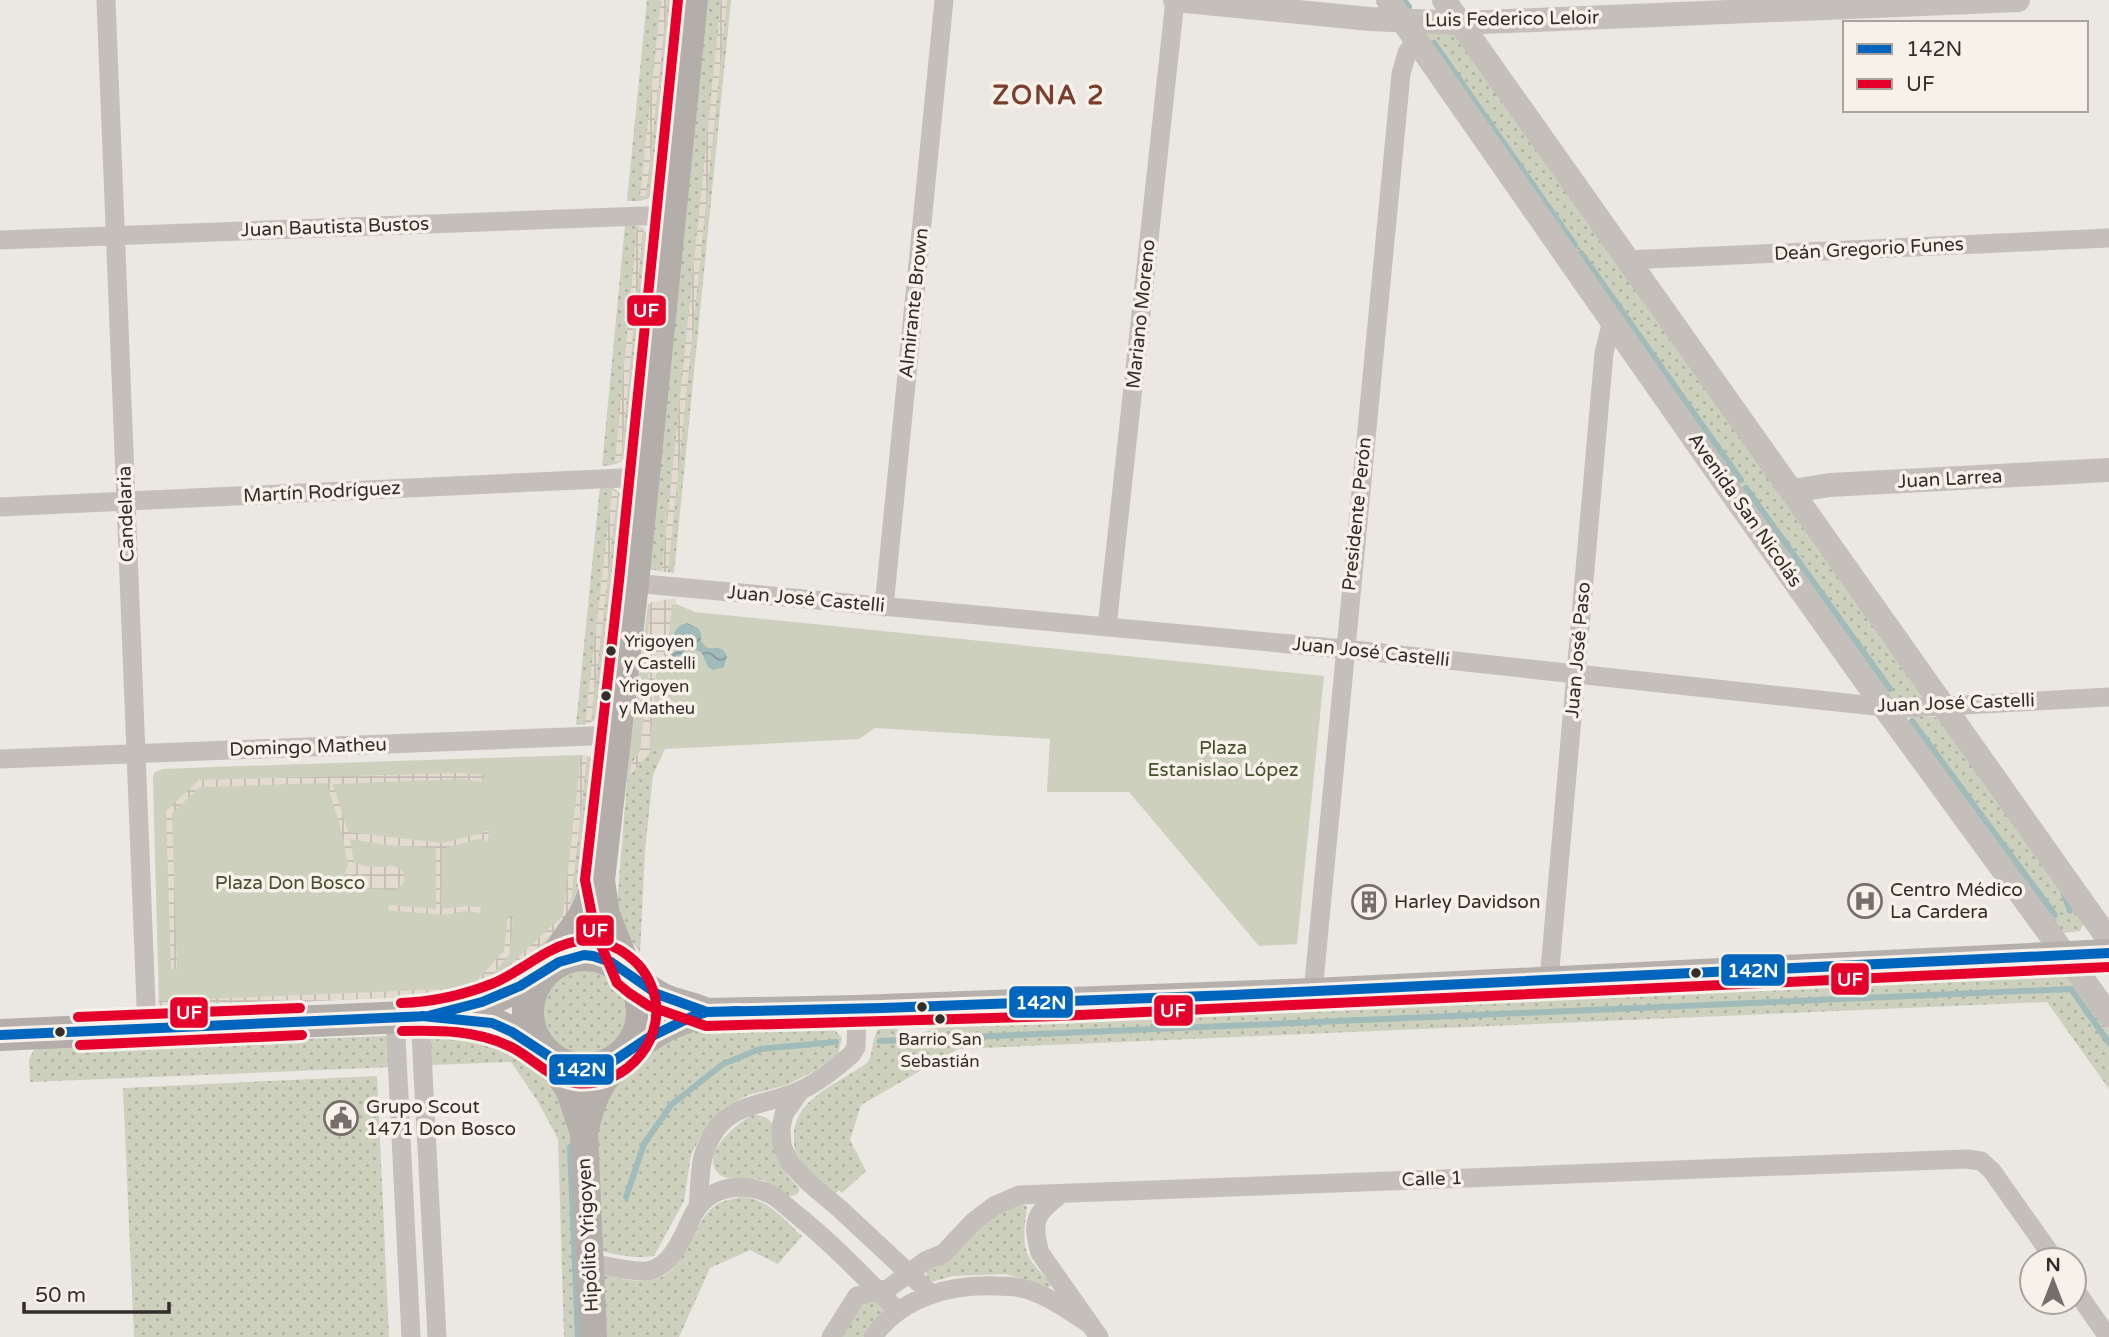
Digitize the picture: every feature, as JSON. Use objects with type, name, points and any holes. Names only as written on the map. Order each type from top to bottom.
[{"type":"main road","points":[[543,1052],[530,1031],[527,1011],[532,990],[586,913],[599,880],[617,735],[692,0]]},
{"type":"main road","points":[[414,1016],[492,1023],[512,1031],[564,1066],[585,1070],[606,1066],[626,1053],[639,1034],[643,1014],[640,995],[604,915],[599,880]]},
{"type":"main road","points":[[0,1035],[414,1016],[467,1008],[488,1001],[516,988],[568,957],[589,955],[610,960],[656,993],[707,1012],[1313,992],[2109,953]]},
{"type":"main road","name":"Hipólito Yrigoyen","points":[[593,1337],[584,1133],[596,1090],[626,1053],[669,1026],[707,1012]]},
{"type":"main road","name":"Hipólito Yrigoyen","points":[[543,1052],[570,1091],[584,1133]]},
{"type":"street","name":"Candelaria","points":[[106,0],[147,1029]]},
{"type":"street","name":"Almirante Brown","points":[[884,607],[944,0]]},
{"type":"street","name":"Luis Federico Leloir","points":[[1175,0],[1409,31],[1461,23],[1680,7],[2018,0]]},
{"type":"street","name":"Mariano Moreno","points":[[1107,627],[1175,0]]},
{"type":"street","name":"Avenida San Nicolás","points":[[1388,0],[1884,707],[2109,1015]]},
{"type":"street","points":[[1444,0],[2109,940]]},
{"type":"street","name":"Presidente Perón","points":[[1313,992],[1401,74],[1409,31]]},
{"type":"street","name":"Juan Bautista Bustos","points":[[0,240],[670,215]]},
{"type":"street","name":"Deán Gregorio Funes","points":[[1628,260],[2109,238]]},
{"type":"street","name":"Juan José Paso","points":[[1549,980],[1604,353],[1612,321]]},
{"type":"street","name":"Juan Larrea","points":[[1792,491],[1830,485],[2109,470]]},
{"type":"street","name":"Martín Rodríguez","points":[[0,507],[644,477]]},
{"type":"street","name":"Juan José Castelli","points":[[633,583],[1344,649],[1884,707],[2109,697]]},
{"type":"street","name":"Domingo Matheu","points":[[0,759],[617,735]]},
{"type":"street","points":[[698,1206],[702,1159],[710,1138],[721,1122],[737,1110],[800,1091],[852,1054],[856,1047],[857,1009]]},
{"type":"street","points":[[411,1337],[414,1016]]},
{"type":"street","points":[[414,1016],[437,1337]]},
{"type":"street","points":[[800,1091],[784,1114],[781,1128],[782,1146],[790,1163],[930,1293]]},
{"type":"street","points":[[751,1105],[766,1109],[775,1116],[781,1128]]},
{"type":"street","points":[[702,1159],[707,1173],[717,1183],[730,1187],[749,1186],[774,1196],[821,1234],[898,1311]]},
{"type":"street","name":"Calle 1","points":[[831,1337],[857,1296],[888,1288],[925,1261],[944,1254],[973,1222],[994,1206],[1019,1195],[1966,1159],[1982,1161],[1992,1171],[2045,1246]]},
{"type":"street","points":[[590,1263],[646,1272],[662,1266],[671,1257],[698,1206],[707,1197],[730,1187]]},
{"type":"street","points":[[788,1208],[808,1206],[814,1198],[814,1188]]},
{"type":"street","points":[[1061,1194],[1042,1208],[1035,1221],[1035,1237],[1040,1254],[1095,1331]]},
{"type":"street","points":[[873,1337],[898,1311],[930,1293],[976,1285],[1028,1290],[1056,1302],[1095,1331]]},
{"type":"street","points":[[2088,1308],[2108,1337]]},
{"type":"green space","points":[[647,0],[676,0],[657,179],[649,198],[627,201]]},
{"type":"green space","points":[[704,0],[731,0],[674,573],[647,569]]},
{"type":"green space","points":[[1424,33],[1455,33],[1924,696],[1919,701],[1887,699]]},
{"type":"green space","points":[[625,225],[643,228],[651,241],[629,449],[619,462],[602,466]]},
{"type":"green space","points":[[600,486],[619,492],[623,511],[600,713],[587,724],[576,725]]},
{"type":"green space","name":"Plaza Estanislao López","points":[[676,598],[676,604],[695,612],[1324,676],[1297,944],[1259,946],[1129,792],[1047,792],[1050,739],[875,728],[859,739],[665,749],[629,756],[648,604]]},
{"type":"green space","points":[[1915,717],[1943,719],[2084,923],[2080,931],[2062,933],[1908,720]]},
{"type":"green space","points":[[665,749],[653,775],[645,850],[640,953],[616,918],[629,756]]},
{"type":"green space","points":[[587,756],[599,767],[584,902],[527,970],[472,994],[569,918]]},
{"type":"green space","name":"Plaza Don Bosco","points":[[587,756],[569,918],[548,939],[475,994],[159,1008],[155,772],[163,769],[212,767]]},
{"type":"green space","points":[[586,963],[604,966],[619,976],[629,991],[632,1009],[629,1027],[619,1042],[604,1052],[586,1055],[568,1052],[553,1042],[543,1027],[540,1009],[543,991],[553,976],[568,966]]},
{"type":"green space","points":[[2066,971],[2109,1024],[2109,1089],[2047,1002],[958,1049],[861,1105],[850,1140],[866,1171],[842,1193],[839,1190],[834,1195],[816,1178],[803,1165],[795,1148],[796,1124],[801,1112],[821,1092],[869,1061],[876,1034],[885,1023],[901,1031],[919,1034],[936,1028],[1007,1022],[1064,1023],[1202,1014],[1295,1013],[1351,1006],[1832,982],[1907,982],[1935,977]]},
{"type":"green space","points":[[824,1018],[842,1038],[838,1054],[816,1070],[787,1085],[748,1095],[722,1109],[703,1132],[691,1155],[684,1201],[654,1256],[626,1256],[598,1250],[592,1130],[618,1079],[683,1026]]},
{"type":"green space","points":[[439,1032],[480,1032],[527,1052],[552,1078],[574,1128],[582,1337],[564,1337],[558,1139],[537,1100],[511,1062],[431,1065],[430,1037]]},
{"type":"green space","points":[[386,1036],[392,1039],[393,1067],[30,1082],[29,1059],[34,1050],[40,1049]]},
{"type":"green space","points":[[377,1076],[389,1337],[134,1337],[123,1088]]},
{"type":"green space","points":[[753,1115],[769,1120],[773,1125],[781,1164],[799,1188],[799,1192],[794,1195],[785,1195],[762,1180],[723,1177],[714,1166],[713,1158],[722,1140]]},
{"type":"green space","points":[[741,1197],[767,1205],[802,1236],[778,1264],[750,1250],[710,1268],[679,1337],[603,1337],[602,1275],[639,1281],[663,1276],[673,1269],[680,1259],[707,1213],[719,1203]]},
{"type":"green space","points":[[1021,1202],[1027,1207],[1024,1232],[1026,1249],[1034,1265],[1051,1283],[1051,1287],[1046,1288],[1005,1274],[953,1276],[931,1282],[926,1277],[927,1269],[983,1222]]},
{"type":"green space","points":[[877,1300],[884,1308],[882,1316],[863,1337],[840,1337],[865,1301]]},
{"type":"shaded area","points":[[661,0],[667,0],[667,6],[646,196],[640,196]]},
{"type":"shaded area","points":[[721,0],[727,0],[668,572],[662,572]]},
{"type":"shaded area","points":[[637,227],[643,230],[621,460],[615,462]]},
{"type":"shaded area","points":[[612,490],[618,493],[591,723],[585,724]]},
{"type":"shaded area","points":[[676,598],[676,604],[672,604],[665,670],[656,673],[649,754],[630,775],[631,764],[640,751],[649,669],[645,667],[651,602]]},
{"type":"shaded area","points":[[581,755],[587,756],[569,918],[508,975],[475,994],[159,1008],[158,1001],[470,988],[504,951],[508,916],[513,916],[510,953],[489,978],[503,971],[563,916]]},
{"type":"shaded area","points":[[461,773],[484,775],[483,782],[461,779],[333,784],[348,832],[442,843],[489,831],[488,841],[478,839],[442,849],[441,909],[481,907],[480,913],[466,911],[443,915],[388,910],[389,905],[436,909],[436,848],[387,845],[350,839],[354,863],[370,867],[394,866],[403,872],[404,878],[403,884],[395,890],[358,888],[348,883],[345,874],[348,865],[342,833],[327,783],[200,787],[172,813],[177,969],[171,969],[166,811],[199,780]]},
{"type":"water","points":[[687,623],[698,628],[701,641],[706,647],[720,648],[725,652],[727,656],[724,667],[713,670],[708,667],[702,653],[694,649],[684,651],[686,658],[683,666],[671,667],[668,659],[679,649],[674,635],[680,626]]},
{"type":"waterway","points":[[1404,0],[1409,7]]},
{"type":"waterway","points":[[1434,43],[1575,245]]},
{"type":"waterway","points":[[1581,253],[1741,480]]},
{"type":"waterway","points":[[1746,488],[1890,689]]},
{"type":"waterway","points":[[1912,721],[2055,915]]},
{"type":"waterway","points":[[2064,894],[2070,911]]},
{"type":"waterway","points":[[880,1041],[2071,989],[2109,1043]]},
{"type":"waterway","points":[[626,1197],[644,1144],[671,1105],[723,1064],[760,1049],[836,1042]]},
{"type":"waterway","points":[[570,1147],[578,1337]]},
{"type":"transit line","name":"UF","points":[[678,0],[619,581],[585,880],[595,931],[617,983],[629,993],[649,1006],[706,1026],[1058,1016],[2109,967]]},
{"type":"transit line","name":"UF","points":[[401,1003],[437,999],[483,987],[554,949],[585,940],[602,942],[620,950],[634,961],[648,979],[656,1004],[655,1022],[641,1055],[628,1068],[594,1083],[566,1081],[511,1047],[485,1037],[444,1031],[402,1031]]},
{"type":"transit line","name":"142N","points":[[0,1035],[428,1016],[482,1002],[520,986],[559,962],[584,955],[611,962],[657,994],[707,1012],[1233,995],[2109,953]]},
{"type":"transit line","name":"UF","points":[[78,1017],[300,1008]]},
{"type":"transit line","name":"142N","points":[[422,1016],[492,1023],[512,1032],[564,1066],[585,1070],[606,1066],[648,1038],[691,1017],[707,1012],[739,1011]]},
{"type":"transit line","name":"UF","points":[[80,1045],[302,1035]]},
{"type":"place","name":"Yrigoyen y Castelli","points":[[611,651]]},
{"type":"place","name":"Yrigoyen y Matheu","points":[[606,696]]},
{"type":"place","name":"Centro Médico La Cardera","points":[[1865,901]]},
{"type":"place","name":"Harley Davidson","points":[[1369,902]]},
{"type":"place","name":"Barrio San Sebastián","points":[[940,1019]]},
{"type":"place","name":"Grupo Scout 1471 Don Bosco","points":[[341,1118]]},
{"type":"district","name":"ZONA 2","points":[[1049,95]]}]
